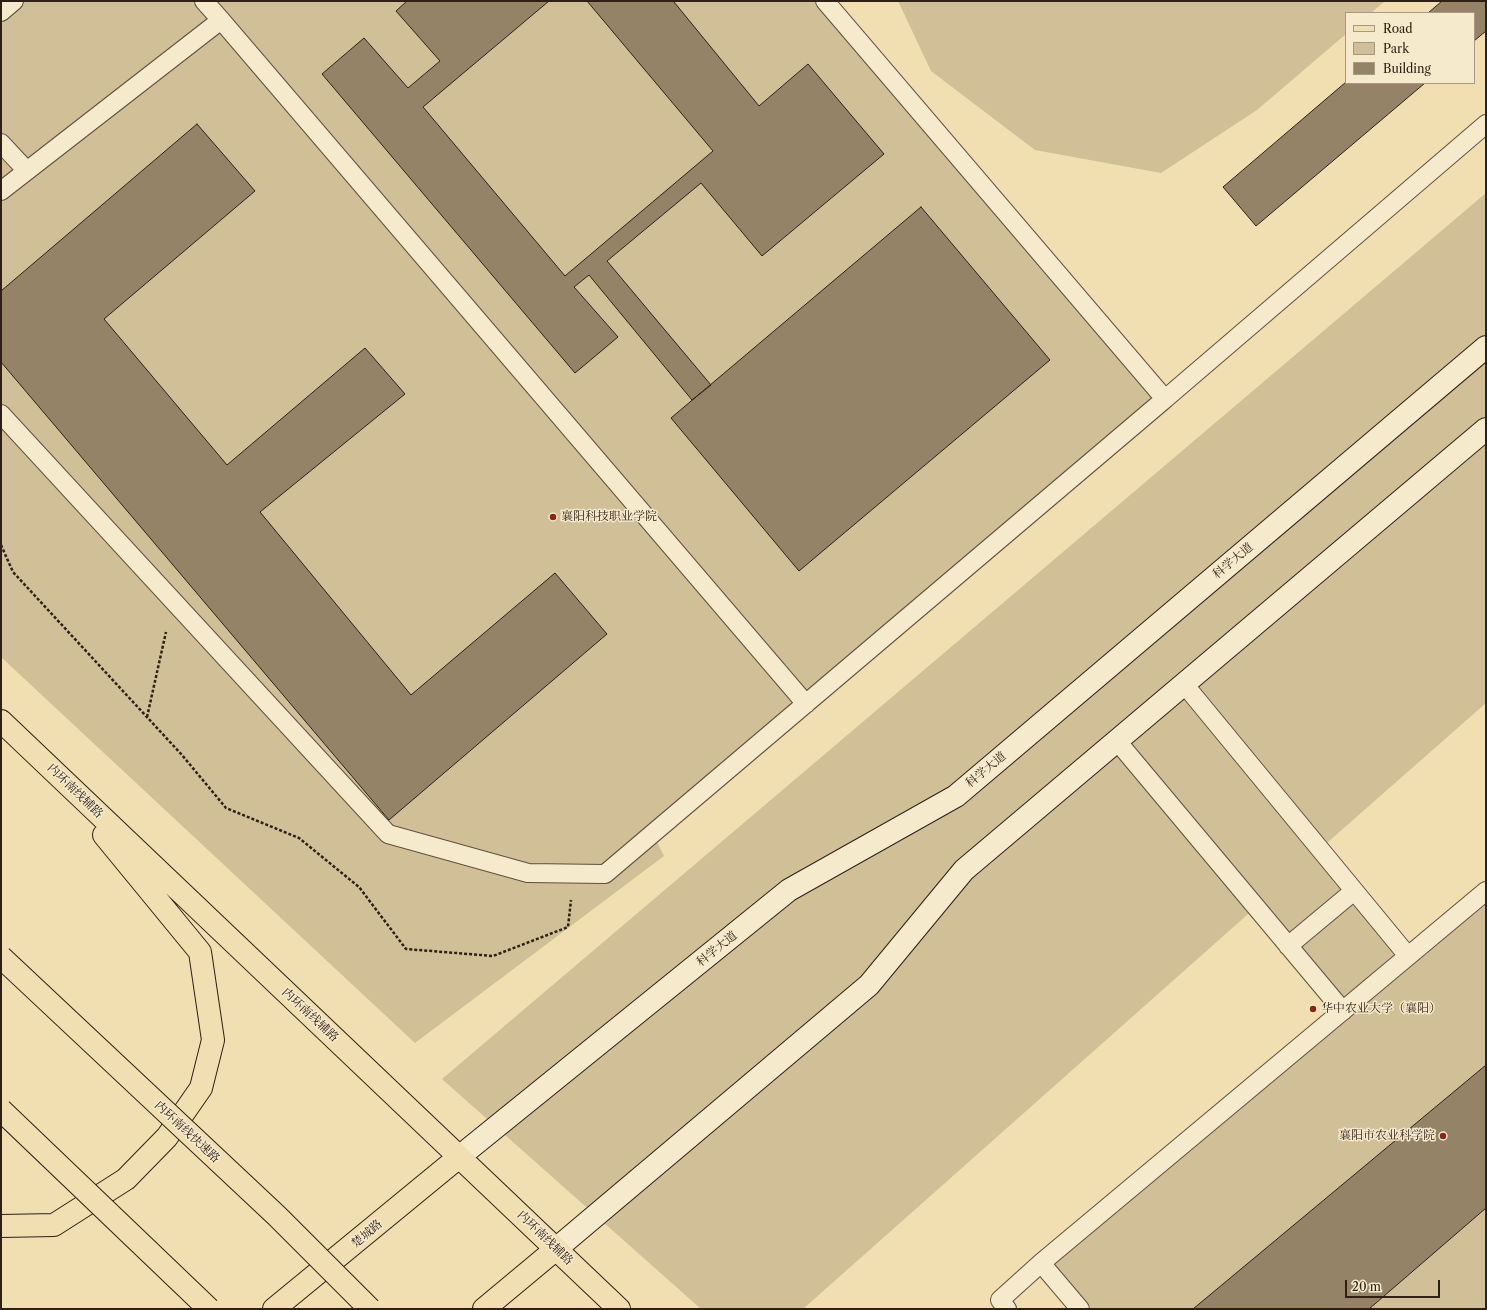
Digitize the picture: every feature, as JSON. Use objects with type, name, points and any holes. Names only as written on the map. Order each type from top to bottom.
[{"type":"main road","name":"科学大道","points":[[459,1157],[789,890],[956,796],[1486,347]]},
{"type":"main road","points":[[484,1309],[556,1250],[869,985],[964,870],[1486,429]]},
{"type":"main road","name":"内环南线辅路","points":[[1,721],[619,1309]]},
{"type":"main road","points":[[1,1226],[54,1225],[126,1179],[167,1138],[201,1088],[213,1040],[200,952],[46,764]]},
{"type":"main road","name":"内环南线快速路","points":[[1,956],[276,1216],[370,1309]]},
{"type":"main road","points":[[1,1110],[209,1309]]},
{"type":"main road","name":"楚城路","points":[[274,1309],[459,1157]]},
{"type":"lane","points":[[1,12],[14,1]]},
{"type":"lane","points":[[204,1],[806,704]]},
{"type":"lane","points":[[825,1],[1165,399]]},
{"type":"lane","points":[[1,191],[221,20]]},
{"type":"lane","points":[[1,414],[388,834],[528,873],[605,874],[1165,399],[1486,124]]},
{"type":"lane","points":[[1,143],[27,171]]},
{"type":"lane","points":[[1184,684],[1408,956]]},
{"type":"lane","points":[[1117,741],[1343,1011]]},
{"type":"lane","points":[[1288,946],[1354,891]]},
{"type":"lane","points":[[1008,1309],[1000,1300],[1042,1263],[1486,891]]},
{"type":"lane","points":[[1042,1263],[1080,1309]]},
{"type":"path","points":[[1,545],[14,572],[147,717],[226,808],[299,838],[359,887],[406,949],[493,956],[568,927],[575,874]]},
{"type":"path","points":[[147,717],[173,600]]},
{"type":"green space","name":"襄阳科技职业学院","points":[[14,1],[825,1],[1165,399],[653,834],[664,856],[415,1043],[1,657],[1,12]]},
{"type":"green space","points":[[898,1],[1385,1],[1372,12],[1345,12],[1345,35],[1257,110],[1161,173],[1035,150],[931,71]]},
{"type":"green space","points":[[1486,193],[1486,703],[1320,849],[1408,956],[1486,891],[1486,1309],[1080,1309],[1041,1263],[1343,1011],[1256,907],[803,1309],[701,1309],[442,1079]]},
{"type":"building","points":[[407,1],[549,1],[423,107],[565,276],[713,151],[587,1],[675,1],[674,2],[759,106],[808,64],[884,154],[762,256],[701,183],[607,261],[711,385],[692,400],[589,275],[574,287],[618,337],[575,373],[322,74],[364,38],[408,88],[440,61],[396,11]]},
{"type":"building","points":[[1442,1],[1486,1],[1486,31],[1475,40],[1475,12],[1429,12]]},
{"type":"building","points":[[1345,83],[1424,84],[1256,226],[1223,187]]},
{"type":"building","points":[[197,124],[255,191],[104,319],[227,465],[365,348],[405,394],[260,512],[411,695],[555,573],[607,634],[389,820],[1,362],[1,291]]},
{"type":"building","points":[[921,207],[1050,360],[799,571],[671,418]]},
{"type":"building","name":"襄阳市农业科学院","points":[[1486,1065],[1486,1208],[1369,1309],[1193,1309]]},
{"type":"place","name":"襄阳科技职业学院","points":[[553,517]]},
{"type":"place","name":"华中农业大学（襄阳）","points":[[1313,1009]]},
{"type":"place","name":"襄阳市农业科学院","points":[[1443,1136]]}]
